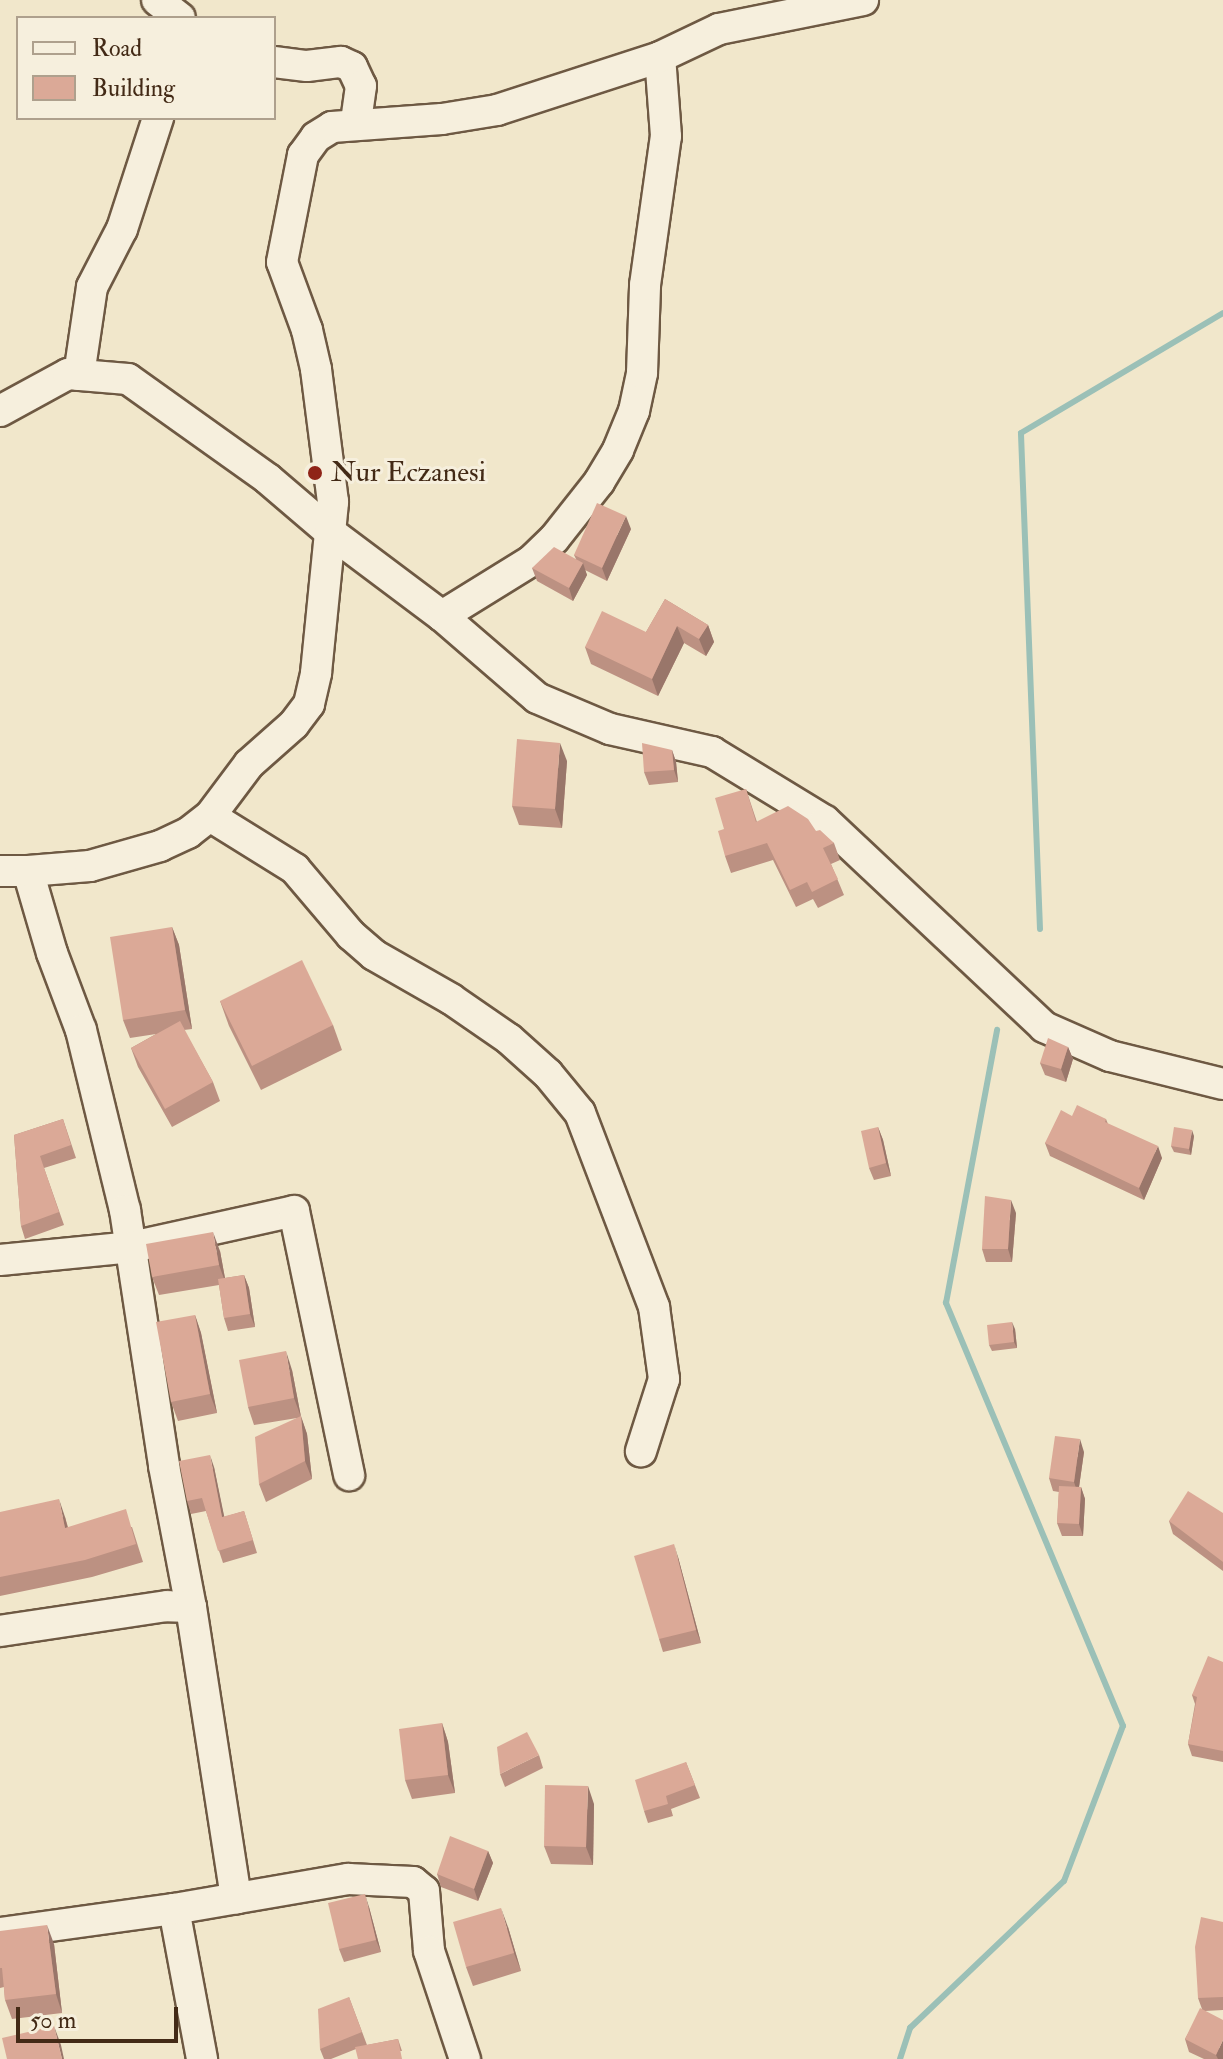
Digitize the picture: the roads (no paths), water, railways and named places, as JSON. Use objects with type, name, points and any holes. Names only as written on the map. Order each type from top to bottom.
[{"type":"street","points":[[157,0],[178,16]]},
{"type":"street","points":[[236,1899],[191,1607],[164,1466],[132,1247],[81,1030],[52,953],[14,871],[90,866],[160,846],[188,833],[210,816],[249,764],[294,724],[309,704],[316,673],[330,532],[329,458],[307,330],[282,262],[303,155],[316,137],[332,127],[356,123],[442,119],[497,110],[660,57],[719,29],[863,0]]},
{"type":"street","points":[[442,616],[531,561],[554,539],[599,482],[618,450],[634,411],[642,373],[645,285],[666,136],[660,57]]},
{"type":"street","points":[[276,62],[307,66],[341,62],[352,67],[361,86],[356,123]]},
{"type":"street","points":[[79,375],[92,287],[122,229],[157,120]]},
{"type":"street","points":[[0,411],[68,374],[128,379],[268,479],[330,532],[442,616],[537,698],[610,729],[712,752],[825,821],[1044,1027],[1110,1056],[1223,1084]]},
{"type":"street","points":[[210,816],[295,869],[351,935],[374,955],[451,999],[509,1039],[548,1074],[580,1113],[654,1307],[664,1379],[641,1451]]},
{"type":"street","points":[[0,1260],[132,1247],[294,1211],[349,1475]]},
{"type":"street","points":[[0,1631],[167,1606],[191,1607]]},
{"type":"street","points":[[0,1933],[174,1909],[348,1879],[420,1886],[424,1891],[429,1951],[465,2059]]},
{"type":"street","points":[[174,1909],[202,2059]]},
{"type":"waterway","points":[[1040,929],[1021,433],[1223,313]]},
{"type":"waterway","points":[[900,2059],[910,2028],[1064,1881],[1123,1726],[946,1303],[997,1030]]},
{"type":"place","name":"Nur Eczanesi","points":[[315,473]]}]
